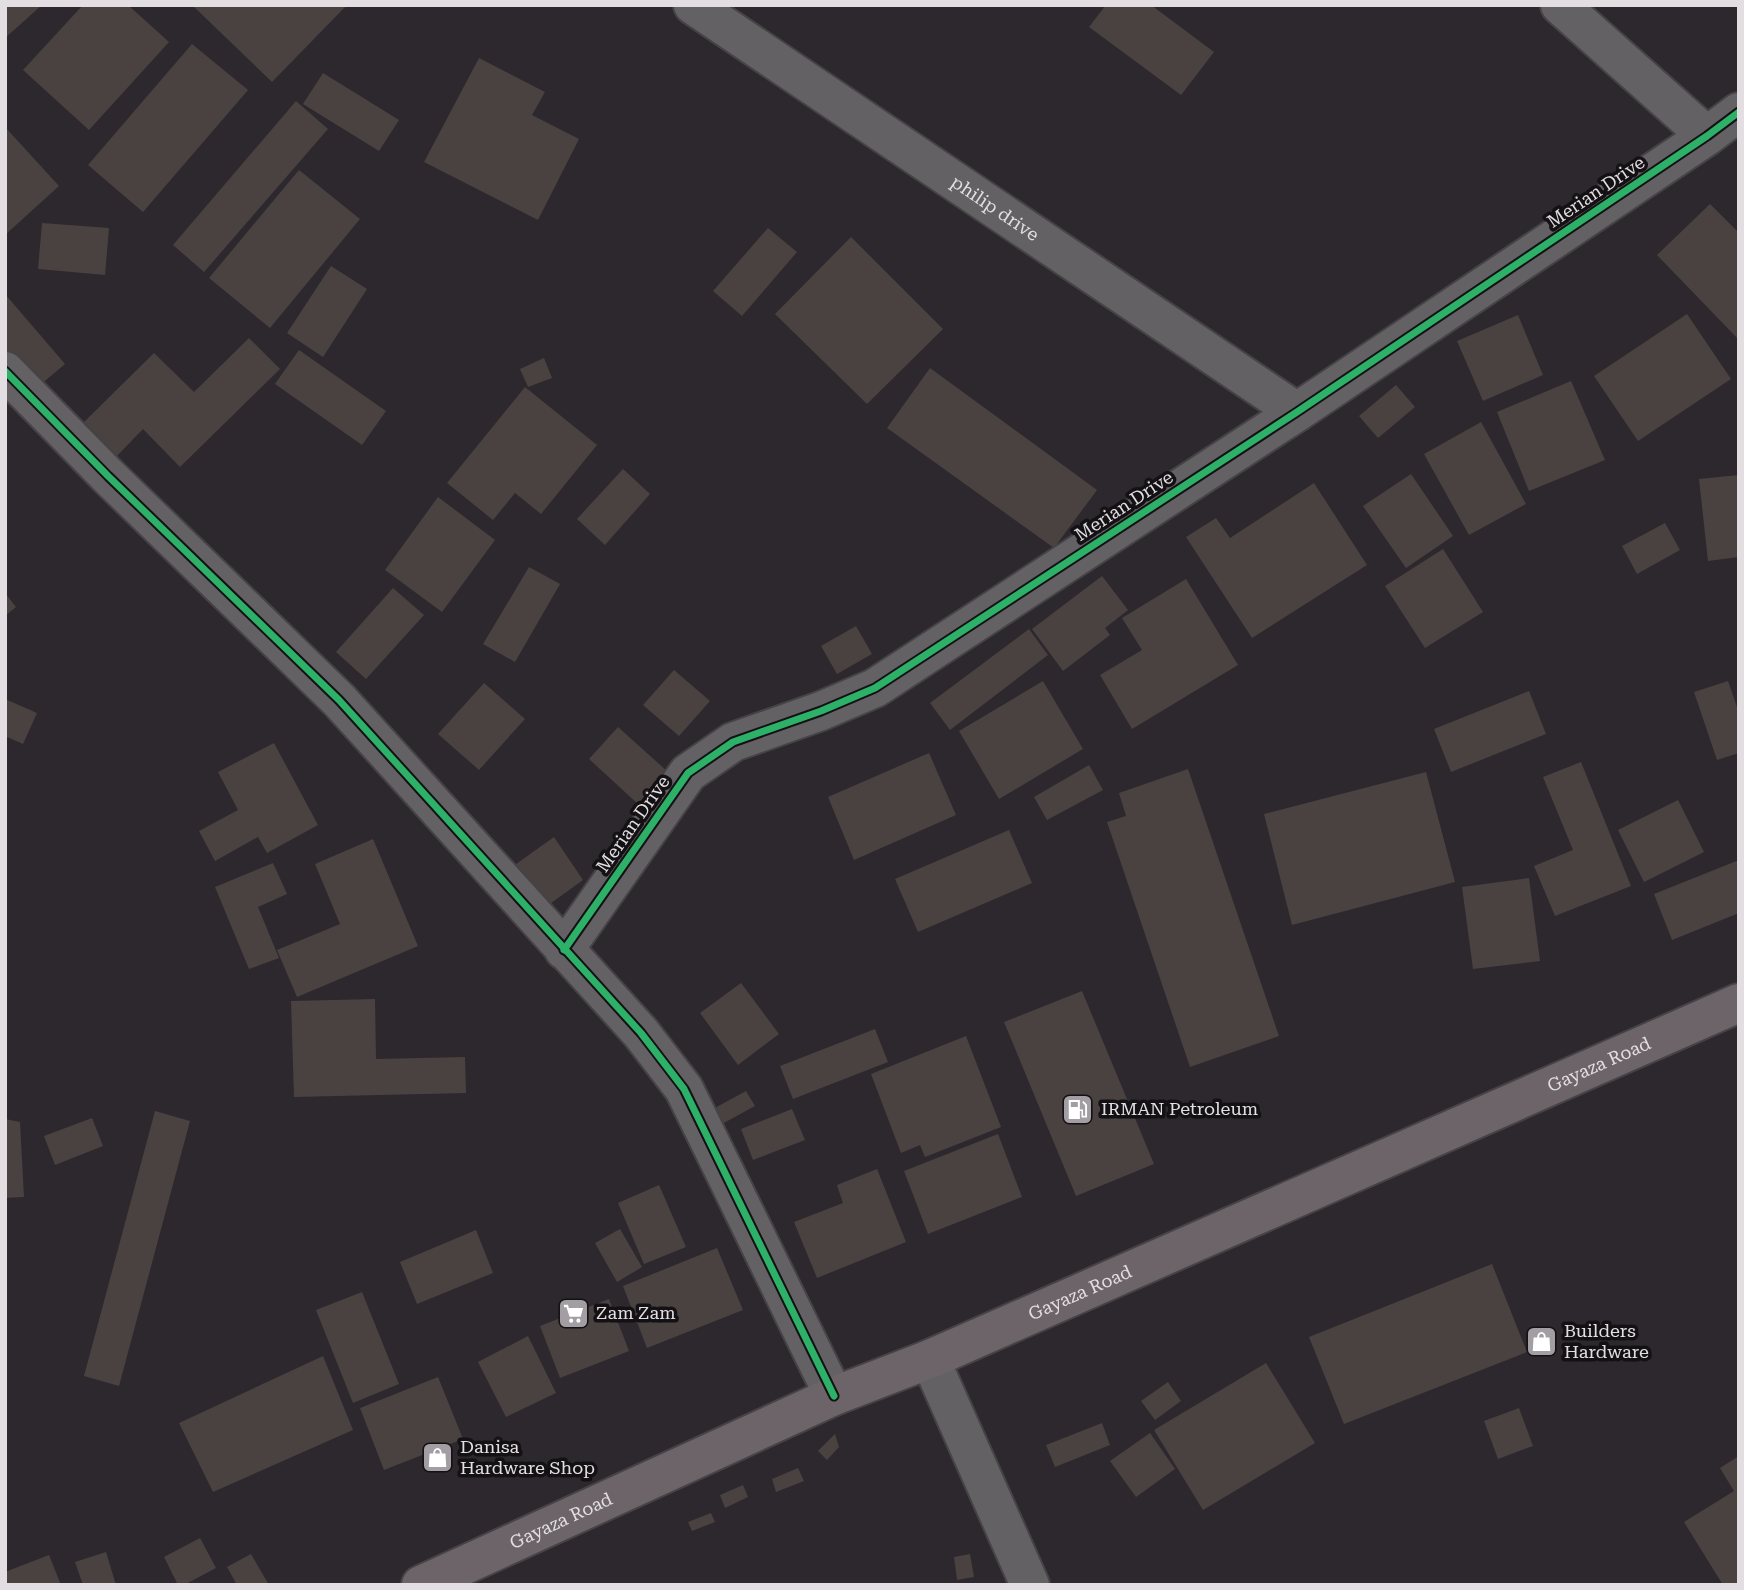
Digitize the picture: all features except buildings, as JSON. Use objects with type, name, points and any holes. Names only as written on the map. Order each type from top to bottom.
[{"type":"main road","name":"Gayaza Road","points":[[421,1585],[834,1396],[930,1359],[1739,1003]]},
{"type":"street","name":"philip drive","points":[[693,5],[1297,412]]},
{"type":"street","points":[[1560,5],[1707,136]]},
{"type":"street","name":"Merian Drive","points":[[564,950],[688,773],[733,742],[874,688],[1297,412],[1739,113]]},
{"type":"street","points":[[5,371],[107,476],[339,700],[641,1033],[684,1089],[834,1396]]},
{"type":"street","points":[[930,1359],[1030,1585]]},
{"type":"cycle path","points":[[564,950],[688,773],[733,742],[821,711],[875,688],[1297,412],[1739,112]]},
{"type":"cycle path","points":[[5,371],[108,476],[339,700],[641,1033],[684,1089],[834,1396]]},
{"type":"place","name":"IRMAN Petroleum","points":[[1078,1109]]},
{"type":"place","name":"Zam Zam","points":[[573,1313]]},
{"type":"place","name":"Builders Hardware","points":[[1541,1341]]},
{"type":"place","name":"Danisa Hardware Shop","points":[[437,1457]]}]
